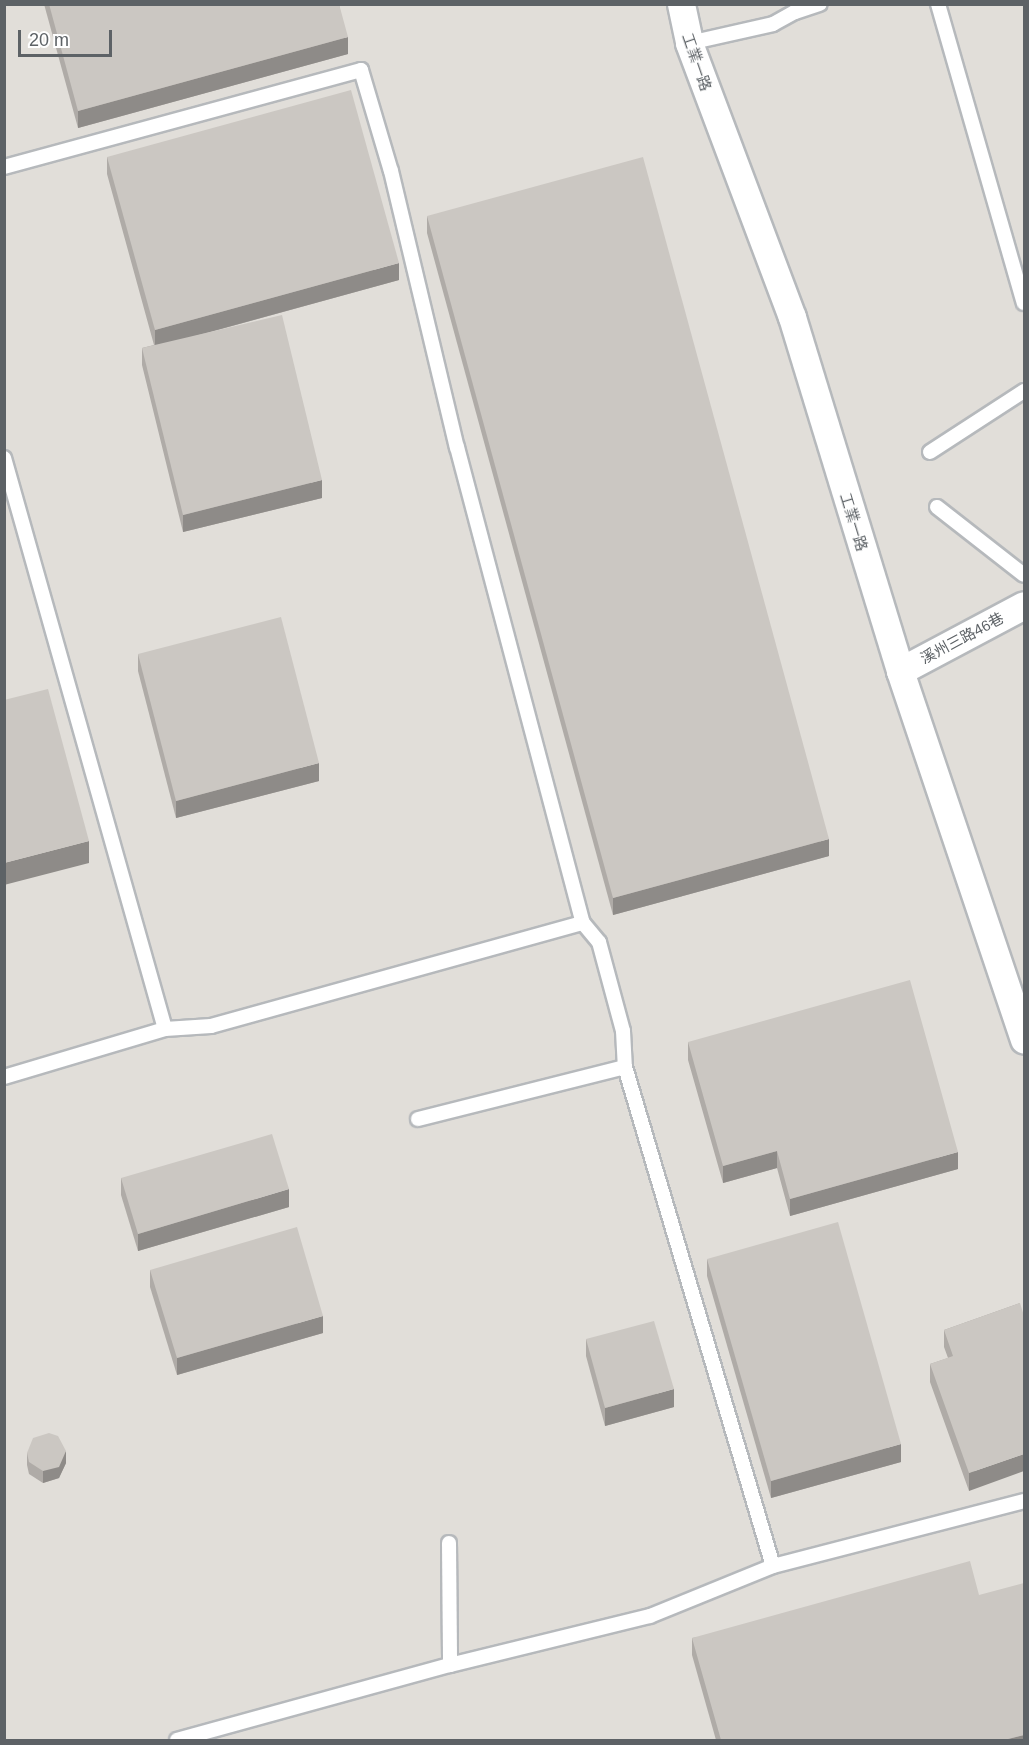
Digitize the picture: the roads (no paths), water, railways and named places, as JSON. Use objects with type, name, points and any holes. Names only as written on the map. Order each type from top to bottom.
[{"type":"street","name":"工業一路","points":[[681,4],[689,42],[792,317],[900,671],[1024,1040]]},
{"type":"street","name":"溪州三路46巷","points":[[900,671],[1024,605]]},
{"type":"lane","points":[[689,42],[773,24],[795,12],[820,4]]},
{"type":"lane","points":[[938,4],[1024,303]]},
{"type":"lane","points":[[4,167],[361,70],[391,171],[457,447],[583,923],[599,942],[623,1031],[625,1067],[773,1566]]},
{"type":"lane","points":[[930,452],[1024,391]]},
{"type":"lane","points":[[4,458],[165,1029]]},
{"type":"lane","points":[[937,507],[1024,575]]},
{"type":"lane","points":[[4,1077],[165,1029],[211,1026],[583,923]]},
{"type":"lane","points":[[418,1119],[625,1067]]},
{"type":"lane","points":[[177,1740],[450,1665],[650,1616],[773,1566],[1024,1501]]},
{"type":"lane","points":[[449,1543],[450,1665]]}]
